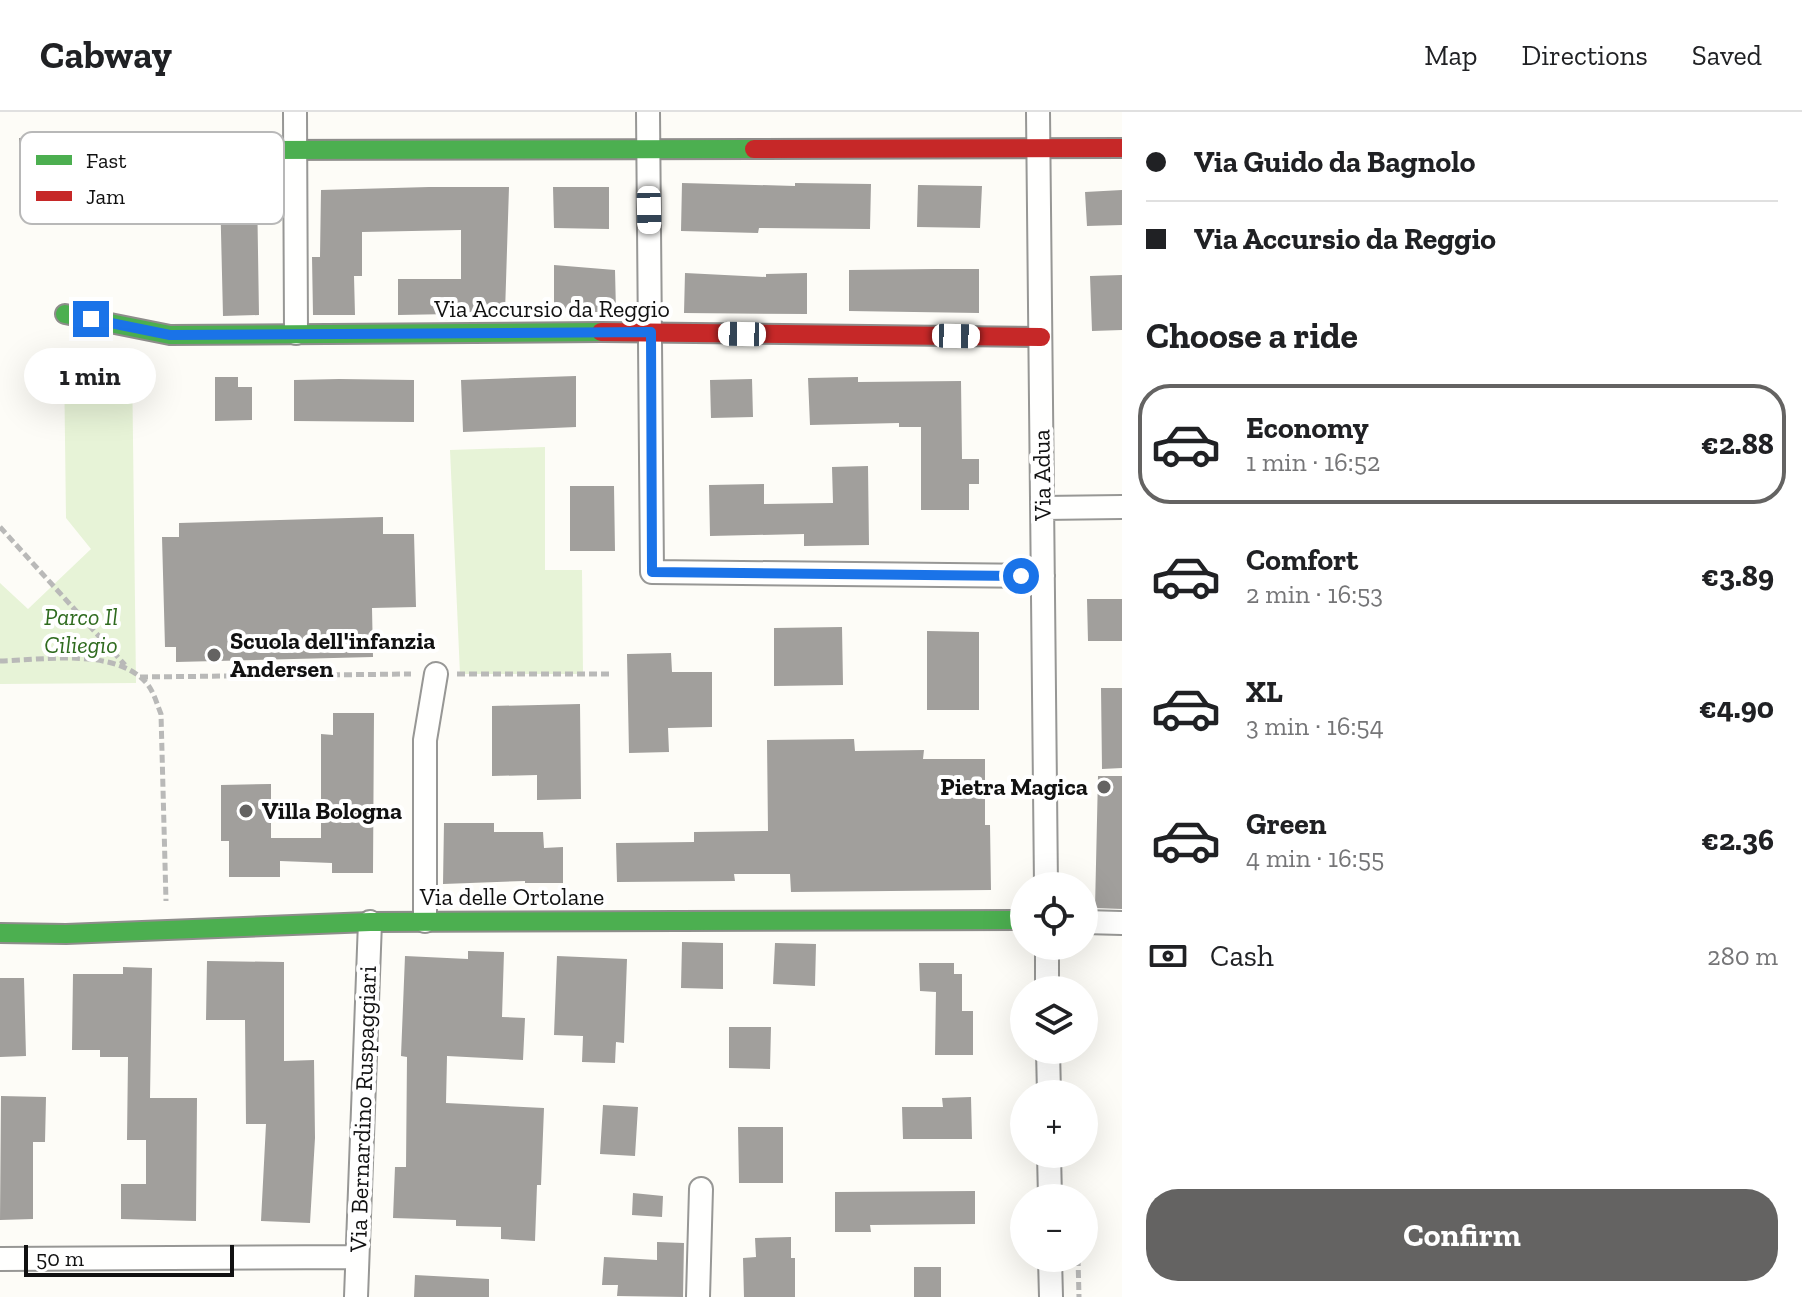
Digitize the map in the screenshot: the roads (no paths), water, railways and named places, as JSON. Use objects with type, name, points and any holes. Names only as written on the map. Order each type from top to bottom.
[{"type":"street","points":[[295,112],[296,333]]},
{"type":"street","points":[[648,112],[652,572],[1043,576]]},
{"type":"street","name":"Via Adua","points":[[1038,112],[1046,872]]},
{"type":"street","points":[[284,150],[1122,148]]},
{"type":"street","name":"Via Accursio da Reggio","points":[[65,314],[170,335],[651,332],[1041,337]]},
{"type":"street","points":[[1043,508],[1122,507]]},
{"type":"street","points":[[425,921],[425,740],[436,674]]},
{"type":"street","name":"Via delle Ortolane","points":[[0,933],[425,921],[1010,920]]},
{"type":"street","name":"Via Bernardino Ruspaggiari","points":[[356,1297],[370,922]]},
{"type":"street","points":[[1098,922],[1122,923]]},
{"type":"street","points":[[698,1297],[701,1189]]},
{"type":"street","points":[[0,1259],[357,1257]]},
{"type":"street","points":[[1050,1272],[1051,1297]]},
{"type":"place","name":"Scuola dell'infanzia Andersen","points":[[214,655]]},
{"type":"place","name":"Pietra Magica","points":[[1104,787]]},
{"type":"place","name":"Villa Bologna","points":[[246,811]]},
{"type":"park label","name":"Parco Il Ciliegio","points":[[81,631]]}]
